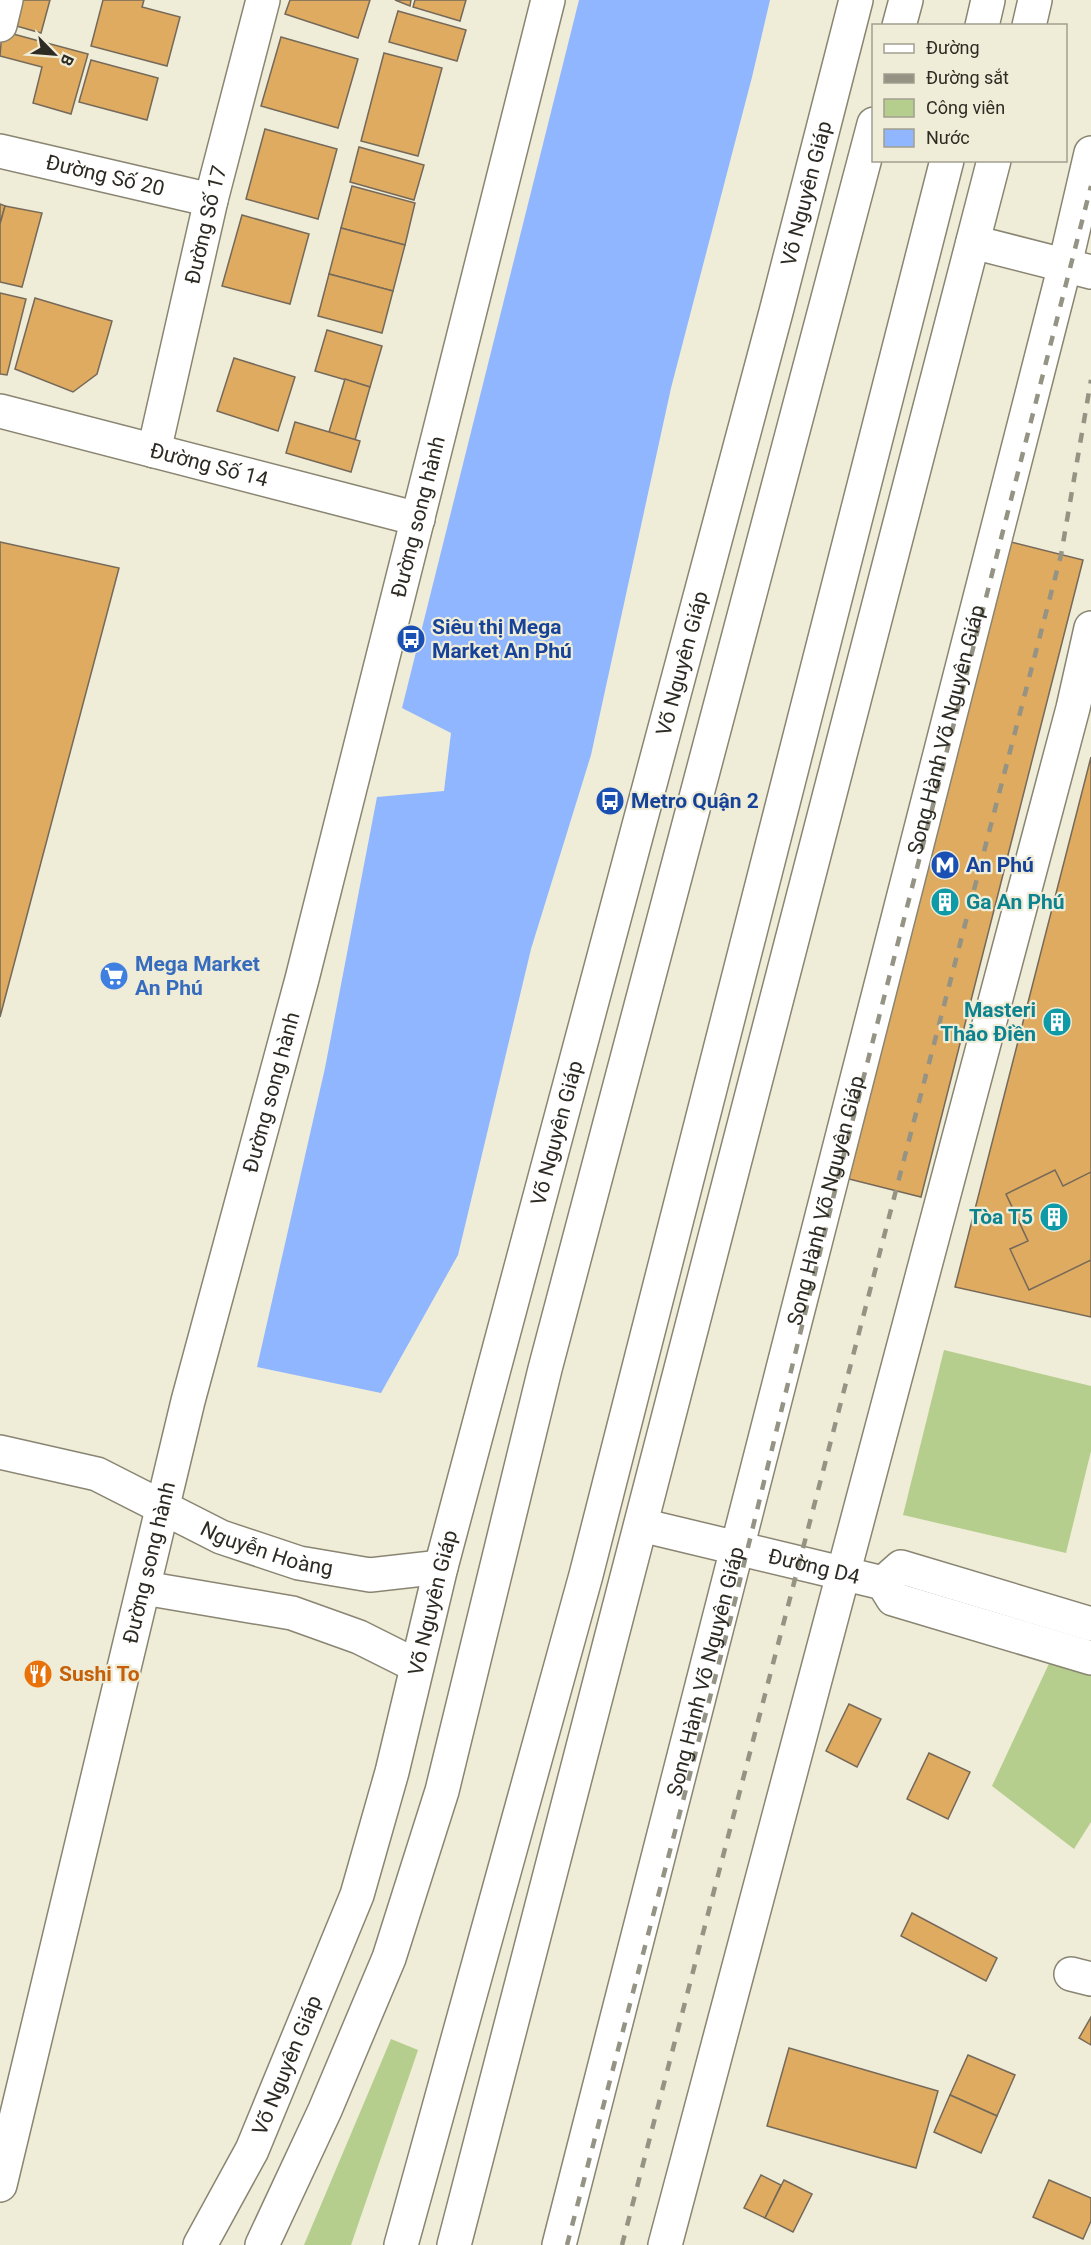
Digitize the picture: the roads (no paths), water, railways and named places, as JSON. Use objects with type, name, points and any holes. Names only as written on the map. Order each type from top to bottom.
[{"type":"main road","points":[[0,26],[6,0]]},
{"type":"main road","name":"Đường Số 17","points":[[154,451],[211,200],[263,0]]},
{"type":"main road","name":"Đường song hành","points":[[0,2185],[188,1401],[305,967],[548,0]]},
{"type":"main road","name":"Võ Nguyên Giáp","points":[[200,2245],[252,2150],[357,1895],[392,1772],[441,1568],[776,312],[856,0]]},
{"type":"main road","points":[[900,24],[906,0]]},
{"type":"main road","points":[[982,24],[988,0]]},
{"type":"main road","points":[[1029,24],[1035,0]]},
{"type":"main road","points":[[262,2245],[325,2110],[389,1958],[442,1791],[545,1369],[872,128]]},
{"type":"main road","name":"Đường Số 20","points":[[0,151],[211,200]]},
{"type":"main road","name":"Song Hành Võ Nguyên Giáp","points":[[559,2245],[737,1548],[1078,269],[1091,153]]},
{"type":"main road","points":[[401,2245],[586,1575],[946,162]]},
{"type":"main road","points":[[454,2245],[993,162]]},
{"type":"main road","points":[[973,242],[1078,269]]},
{"type":"main road","name":"Đường Số 14","points":[[0,411],[418,519]]},
{"type":"main road","points":[[665,2245],[1073,708],[1091,628]]},
{"type":"main road","name":"Nguyễn Hoàng","points":[[0,1452],[97,1474],[241,1545],[299,1563],[370,1575],[441,1568]]},
{"type":"main road","name":"Đường D4","points":[[640,1525],[883,1583],[893,1599],[1091,1658]]},
{"type":"main road","name":"Đường D4","points":[[883,1583],[901,1567],[1091,1624]]},
{"type":"main road","points":[[144,1588],[292,1613],[359,1636],[416,1665]]},
{"type":"main road","points":[[974,1623],[984,1592]]},
{"type":"water","points":[[579,0],[770,0],[671,388],[591,755],[531,949],[458,1255],[381,1393],[257,1367],[325,1068],[377,797],[444,791],[451,733],[402,708]]},
{"type":"railway","points":[[567,2245],[731,1617],[841,1166],[1091,186]]},
{"type":"railway","points":[[622,2245],[1061,555],[1091,380]]},
{"type":"place","name":"Siêu thị Mega Market An Phú","points":[[411,639]]},
{"type":"place","name":"Metro Quận 2","points":[[610,801]]},
{"type":"place","name":"An Phú","points":[[945,865]]},
{"type":"place","name":"Ga An Phú","points":[[945,902]]},
{"type":"place","name":"Mega Market An Phú","points":[[114,976]]},
{"type":"place","name":"Masteri Thảo Điền","points":[[1057,1022]]},
{"type":"place","name":"Tòa T5","points":[[1054,1217]]},
{"type":"place","name":"Sushi To","points":[[38,1674]]}]
